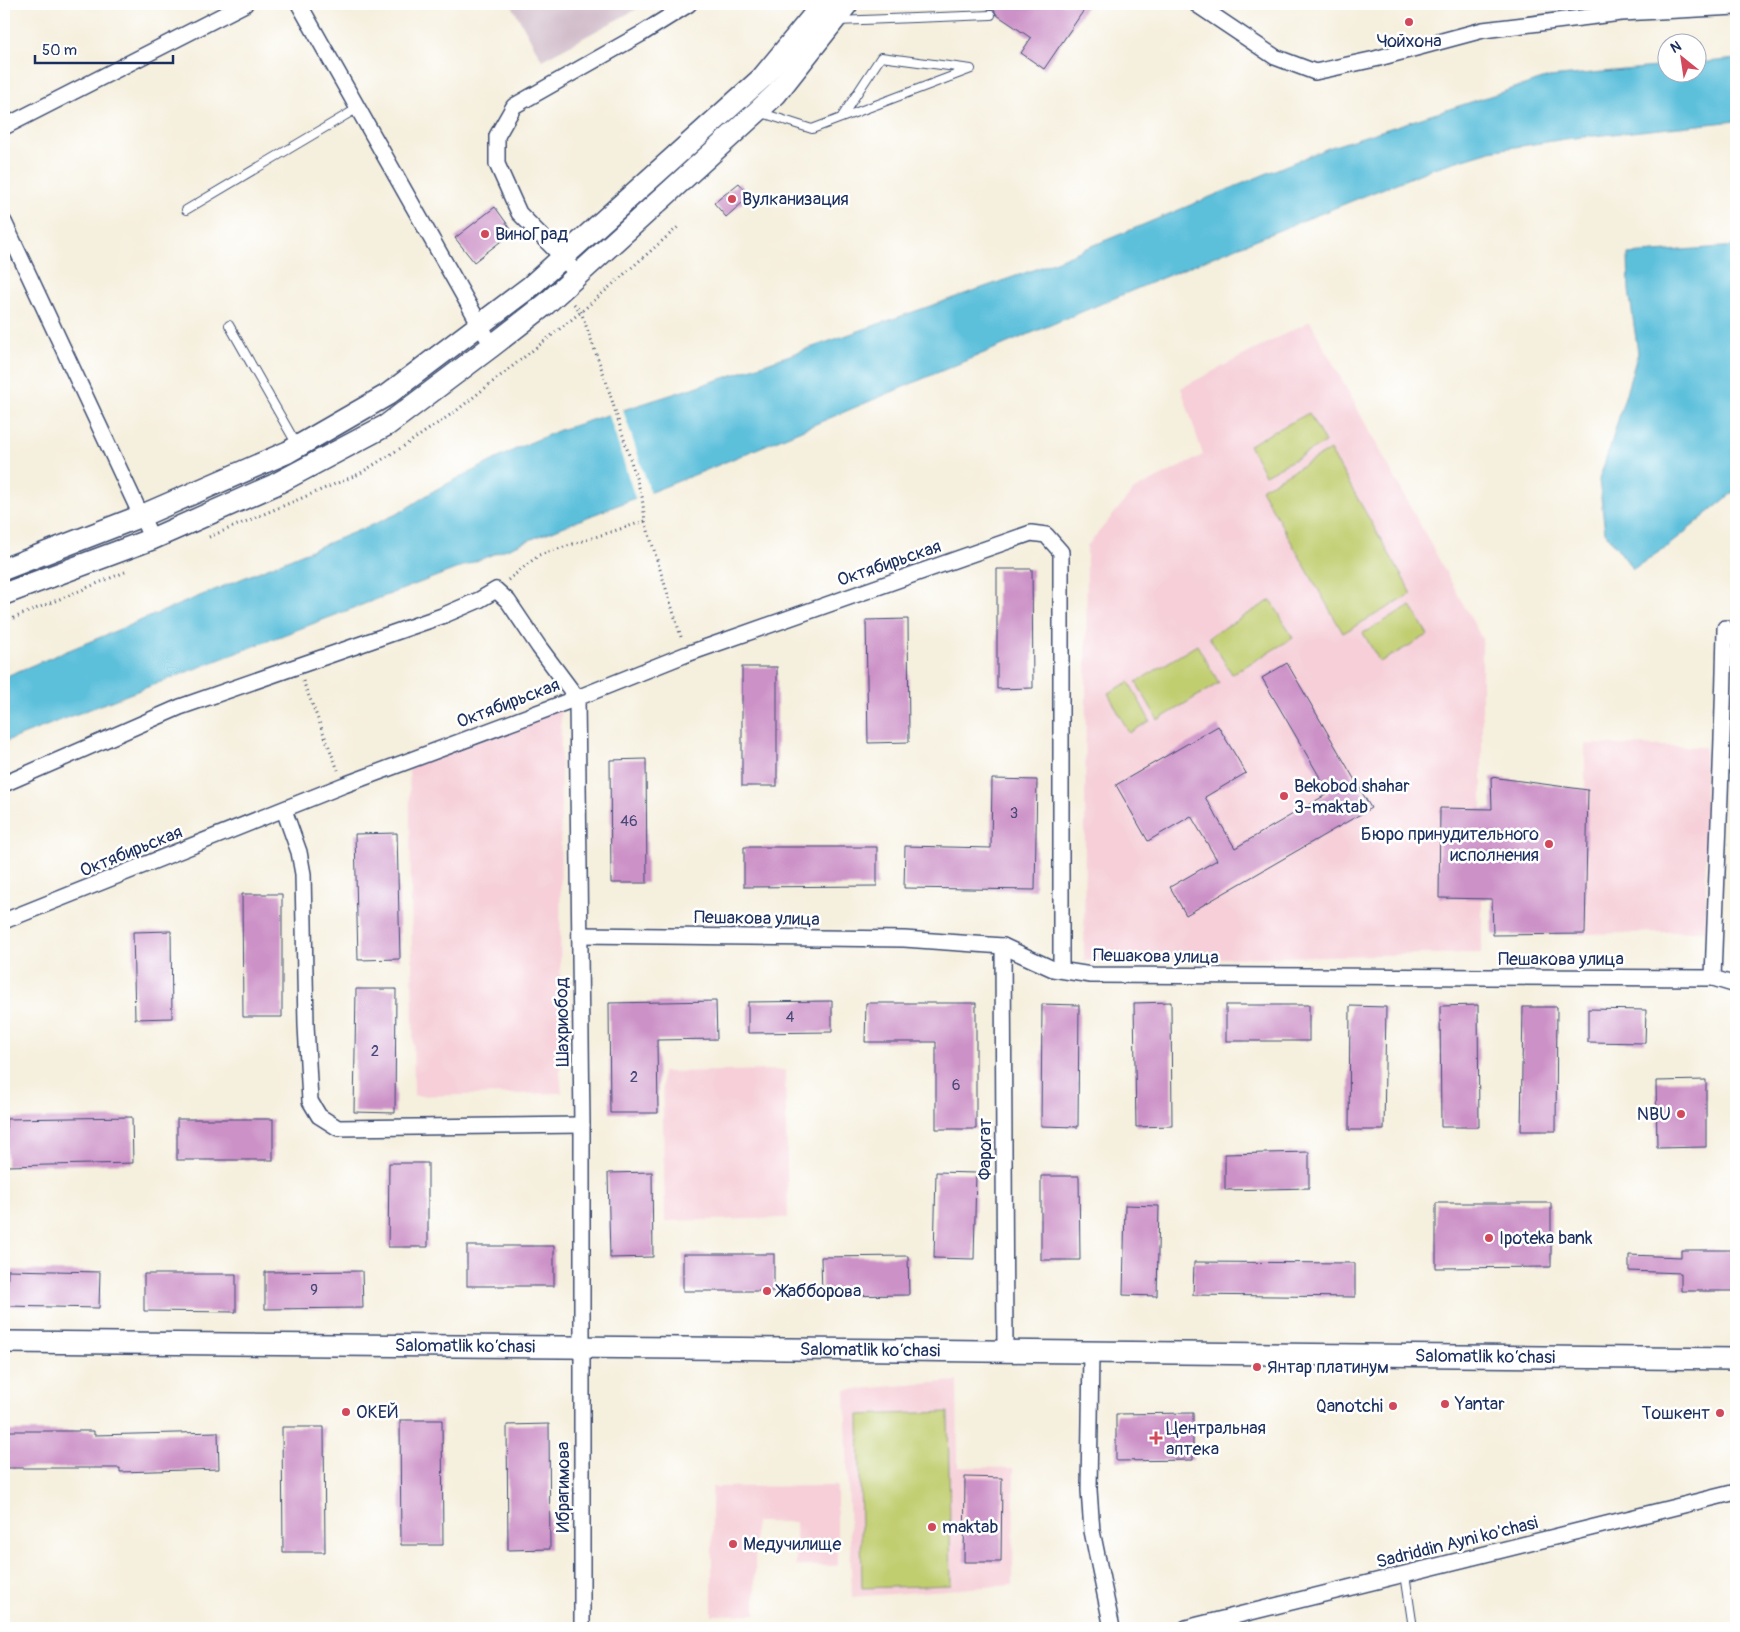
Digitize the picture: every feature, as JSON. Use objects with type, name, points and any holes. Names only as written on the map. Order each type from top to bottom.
[{"type":"main road","points":[[4,569],[141,516],[288,452],[387,394],[531,286],[762,78],[825,11],[847,4]]},
{"type":"main road","points":[[4,594],[152,539],[274,485],[387,425],[492,346],[561,290],[758,112],[776,94],[825,11]]},
{"type":"main road","name":"Salomatlik ko‘chasi","points":[[4,1342],[582,1346],[1736,1359]]},
{"type":"street","points":[[4,127],[245,4]]},
{"type":"street","points":[[299,4],[492,346]]},
{"type":"street","points":[[578,275],[519,213],[496,164],[497,136],[514,106],[641,34],[689,4]]},
{"type":"street","points":[[1196,4],[1275,57],[1315,72],[1375,59],[1483,30],[1621,13],[1736,7]]},
{"type":"street","points":[[4,222],[152,539]]},
{"type":"street","name":"Октябирьская","points":[[4,921],[344,785],[576,698],[686,654],[1031,533],[1046,535],[1061,552],[1061,970]]},
{"type":"street","points":[[4,784],[180,707],[442,616],[479,600],[496,590],[508,601],[576,698]]},
{"type":"street","points":[[1713,978],[1723,735],[1725,628]]},
{"type":"street","name":"Шахриобод","points":[[576,698],[582,1125],[582,1346]]},
{"type":"street","points":[[284,810],[299,852],[302,874],[310,1101],[319,1116],[338,1128],[582,1125]]},
{"type":"street","name":"Пешакова улица","points":[[580,935],[904,939],[1003,946],[1054,969],[1101,975],[1713,978],[1736,986]]},
{"type":"street","name":"Фарогат","points":[[1003,946],[1005,1352]]},
{"type":"street","name":"Ибрагимова","points":[[582,1346],[582,1628]]},
{"type":"street","points":[[1091,1352],[1089,1490],[1092,1531],[1112,1628]]},
{"type":"street","name":"Sadriddin Ayni ko'chasi","points":[[1186,1628],[1736,1492]]},
{"type":"lane","points":[[825,11],[991,15]]},
{"type":"lane","points":[[758,112],[812,129],[971,69],[881,58],[841,118]]},
{"type":"lane","points":[[186,210],[358,108]]},
{"type":"lane","points":[[229,325],[298,446]]},
{"type":"lane","points":[[1405,1574],[1413,1628]]},
{"type":"path","points":[[581,312],[678,227]]},
{"type":"path","points":[[561,290],[581,312],[606,381],[642,497],[645,520],[686,654]]},
{"type":"path","points":[[496,590],[539,555],[645,520]]},
{"type":"path","points":[[297,667],[344,785]]},
{"type":"shaded area","points":[[511,4],[646,4],[542,60]]},
{"type":"shaded area","name":"Bekobod shahar 3-maktab","points":[[1310,321],[1482,639],[1482,953],[1084,961],[1087,546],[1134,490],[1203,455],[1181,388]]},
{"type":"shaded area","points":[[561,699],[560,1074],[562,1093],[414,1096],[409,752]]},
{"type":"shaded area","points":[[1585,744],[1705,747],[1706,931],[1585,934]]},
{"type":"shaded area","points":[[785,1070],[788,1218],[665,1221],[662,1072]]},
{"type":"shaded area","name":"maktab","points":[[957,1381],[958,1467],[1014,1468],[1013,1585],[852,1597],[845,1390]]},
{"type":"shaded area","name":"Медучилище","points":[[837,1486],[837,1566],[796,1566],[796,1522],[755,1522],[755,1614],[712,1615],[712,1487]]},
{"type":"green space","points":[[1309,413],[1325,443],[1265,475],[1249,445]]},
{"type":"green space","points":[[1330,450],[1412,594],[1343,633],[1261,489]]},
{"type":"green space","points":[[1271,600],[1293,638],[1232,674],[1209,637]]},
{"type":"green space","points":[[1411,606],[1428,635],[1380,662],[1363,633]]},
{"type":"green space","points":[[1197,645],[1219,683],[1158,720],[1136,682]]},
{"type":"green space","points":[[1129,682],[1150,721],[1129,733],[1108,693]]},
{"type":"green space","points":[[948,1412],[951,1585],[862,1588],[859,1415]]},
{"type":"water","points":[[1736,59],[1736,121],[1565,139],[1490,151],[1434,168],[1200,262],[704,471],[466,565],[4,742],[4,677],[379,522],[399,513],[435,490],[520,447],[560,430],[727,377],[1039,268],[1328,148],[1549,77],[1658,67],[1658,82],[1708,82],[1708,62]]},
{"type":"water","points":[[1736,246],[1736,490],[1668,546],[1633,569],[1605,532],[1599,480],[1638,353],[1629,290],[1628,254]]},
{"type":"pier","points":[[622,407],[651,494],[646,496],[635,498],[608,412]]},
{"type":"building","points":[[979,4],[1088,4],[1044,69],[1021,53],[1031,38],[997,15],[994,10]]},
{"type":"building","name":"Вулканизация","points":[[739,183],[750,196],[726,217],[714,203]]},
{"type":"building","points":[[495,207],[513,232],[474,262],[455,238]]},
{"type":"building","points":[[997,569],[1032,569],[1033,688],[997,689]]},
{"type":"building","points":[[908,619],[909,742],[868,743],[866,620]]},
{"type":"building","points":[[1287,663],[1371,808],[1186,915],[1170,887],[1217,860],[1191,816],[1148,841],[1116,785],[1218,726],[1246,773],[1205,797],[1235,848],[1329,793],[1262,678]]},
{"type":"building","points":[[742,667],[777,667],[777,786],[742,786]]},
{"type":"building","points":[[646,759],[647,883],[611,883],[610,760]]},
{"type":"building","points":[[1491,777],[1588,790],[1585,934],[1493,935],[1492,899],[1439,898],[1440,808],[1492,809]]},
{"type":"building","points":[[992,779],[1037,780],[1035,890],[904,888],[905,846],[991,848]]},
{"type":"building","points":[[397,833],[400,959],[358,960],[355,834]]},
{"type":"building","points":[[744,847],[877,847],[877,886],[744,887]]},
{"type":"building","points":[[242,894],[282,894],[282,1017],[243,1017]]},
{"type":"building","points":[[171,931],[172,1018],[135,1019],[133,932]]},
{"type":"building","points":[[356,989],[396,989],[395,1113],[354,1112]]},
{"type":"building","points":[[716,1001],[717,1039],[657,1040],[658,1113],[610,1113],[609,1003]]},
{"type":"building","points":[[832,1001],[832,1032],[748,1033],[748,1002]]},
{"type":"building","points":[[1171,1002],[1172,1126],[1136,1127],[1134,1003]]},
{"type":"building","points":[[866,1003],[976,1003],[976,1129],[936,1129],[936,1042],[865,1042]]},
{"type":"building","points":[[1042,1004],[1079,1005],[1078,1127],[1041,1126]]},
{"type":"building","points":[[1226,1005],[1309,1005],[1309,1041],[1226,1041]]},
{"type":"building","points":[[1478,1005],[1479,1127],[1441,1127],[1440,1006]]},
{"type":"building","points":[[1350,1006],[1386,1007],[1384,1130],[1349,1130]]},
{"type":"building","points":[[1523,1007],[1557,1007],[1556,1131],[1521,1131]]},
{"type":"building","points":[[1588,1009],[1646,1010],[1645,1043],[1588,1042]]},
{"type":"building","name":"NBU","points":[[1706,1080],[1706,1147],[1657,1148],[1656,1081]]},
{"type":"building","points":[[132,1117],[133,1163],[7,1166],[6,1119]]},
{"type":"building","points":[[177,1119],[273,1119],[273,1160],[177,1160]]},
{"type":"building","points":[[1309,1152],[1309,1188],[1225,1190],[1225,1154]]},
{"type":"building","points":[[389,1163],[428,1163],[428,1247],[388,1247]]},
{"type":"building","points":[[652,1172],[653,1257],[610,1258],[608,1173]]},
{"type":"building","points":[[936,1172],[976,1173],[974,1259],[934,1258]]},
{"type":"building","points":[[1041,1176],[1079,1176],[1080,1260],[1041,1260]]},
{"type":"building","points":[[1436,1203],[1551,1203],[1551,1267],[1436,1268]]},
{"type":"building","points":[[1125,1205],[1159,1206],[1157,1296],[1123,1295]]},
{"type":"building","points":[[467,1246],[554,1246],[554,1286],[467,1286]]},
{"type":"building","points":[[1681,1250],[1736,1250],[1736,1291],[1681,1291],[1681,1273],[1629,1271],[1629,1255],[1681,1257]]},
{"type":"building","points":[[683,1254],[774,1254],[774,1291],[683,1291]]},
{"type":"building","points":[[908,1256],[909,1295],[822,1296],[821,1257]]},
{"type":"building","points":[[1194,1262],[1355,1263],[1355,1297],[1193,1295]]},
{"type":"building","points":[[8,1270],[100,1272],[99,1308],[7,1306]]},
{"type":"building","points":[[362,1271],[363,1308],[265,1309],[265,1272]]},
{"type":"building","points":[[144,1274],[236,1274],[236,1312],[144,1311]]},
{"type":"building","points":[[1193,1413],[1193,1460],[1116,1461],[1116,1414]]},
{"type":"building","points":[[400,1420],[442,1420],[443,1545],[401,1545]]},
{"type":"building","points":[[549,1424],[550,1549],[508,1550],[507,1425]]},
{"type":"building","points":[[282,1427],[324,1427],[325,1552],[283,1552]]},
{"type":"building","points":[[4,1431],[94,1431],[94,1435],[218,1432],[219,1469],[120,1472],[120,1468],[4,1468]]},
{"type":"building","points":[[965,1477],[1002,1478],[1001,1562],[964,1562]]},
{"type":"place","name":"Чойхона","points":[[1409,22]]},
{"type":"place","name":"Вулканизация","points":[[732,199]]},
{"type":"place","name":"ВиноГрад","points":[[485,234]]},
{"type":"place","name":"Bekobod shahar 3-maktab","points":[[1284,796]]},
{"type":"place","name":"Бюро принудительного исполнения","points":[[1549,844]]},
{"type":"place","name":"NBU","points":[[1681,1114]]},
{"type":"place","name":"Ipoteka bank","points":[[1489,1238]]},
{"type":"place","name":"Жабборова","points":[[767,1291]]},
{"type":"place","name":"Янтар платинум","points":[[1257,1367]]},
{"type":"place","name":"Yantar","points":[[1445,1404]]},
{"type":"place","name":"Qanotchi","points":[[1393,1406]]},
{"type":"place","name":"ОКЕЙ","points":[[346,1412]]},
{"type":"place","name":"Тошкент","points":[[1720,1413]]},
{"type":"place","name":"Центральная аптека","points":[[1156,1438]]},
{"type":"place","name":"maktab","points":[[932,1527]]},
{"type":"place","name":"Медучилище","points":[[733,1544]]}]
